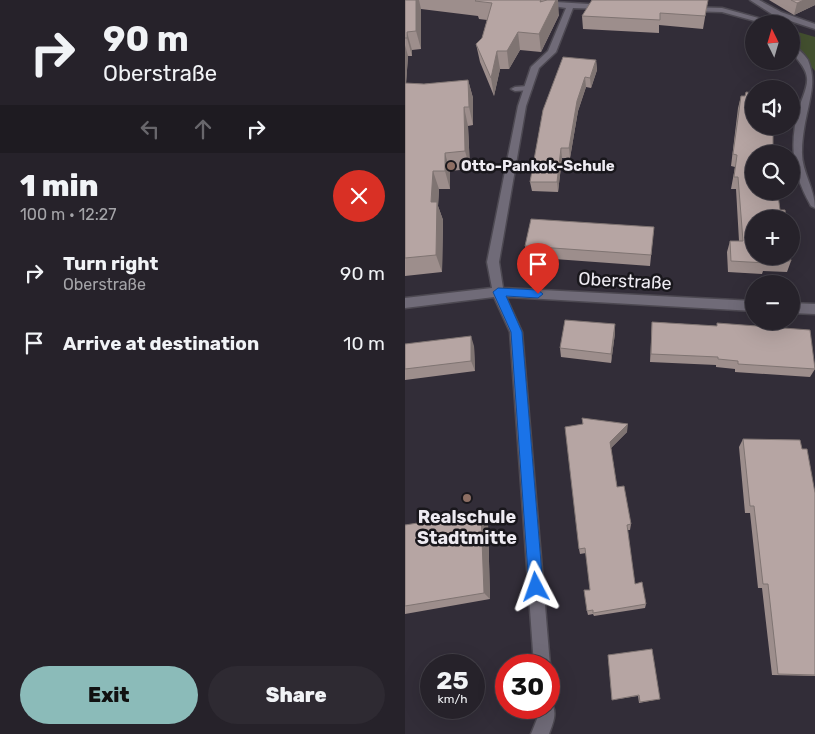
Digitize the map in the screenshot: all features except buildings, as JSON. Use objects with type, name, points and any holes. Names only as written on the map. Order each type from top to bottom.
[{"type":"street","points":[[528,0],[570,6],[612,8]]},
{"type":"street","points":[[753,0],[778,14],[815,28]]},
{"type":"street","points":[[541,654],[516,332],[498,292],[493,262],[522,106],[535,67],[552,52],[570,6]]},
{"type":"street","points":[[745,16],[723,10],[677,8],[693,14],[729,19],[745,23]]},
{"type":"street","points":[[800,31],[815,35]]},
{"type":"street","points":[[800,56],[805,61],[812,79],[803,110],[797,153],[804,183],[815,204]]},
{"type":"street","name":"Oberstraße","points":[[405,303],[498,292],[745,306]]},
{"type":"street","points":[[800,308],[815,309]]},
{"type":"street","points":[[540,734],[546,719]]},
{"type":"lane","points":[[515,89],[528,88]]},
{"type":"green space","points":[[800,33],[815,37],[815,71],[800,54]]},
{"type":"place","name":"Otto-Pankok-Schule","points":[[451,166]]},
{"type":"place","name":"Realschule Stadtmitte","points":[[467,498]]},
{"type":"route","points":[[536,587],[516,332],[498,292],[538,294]]}]
